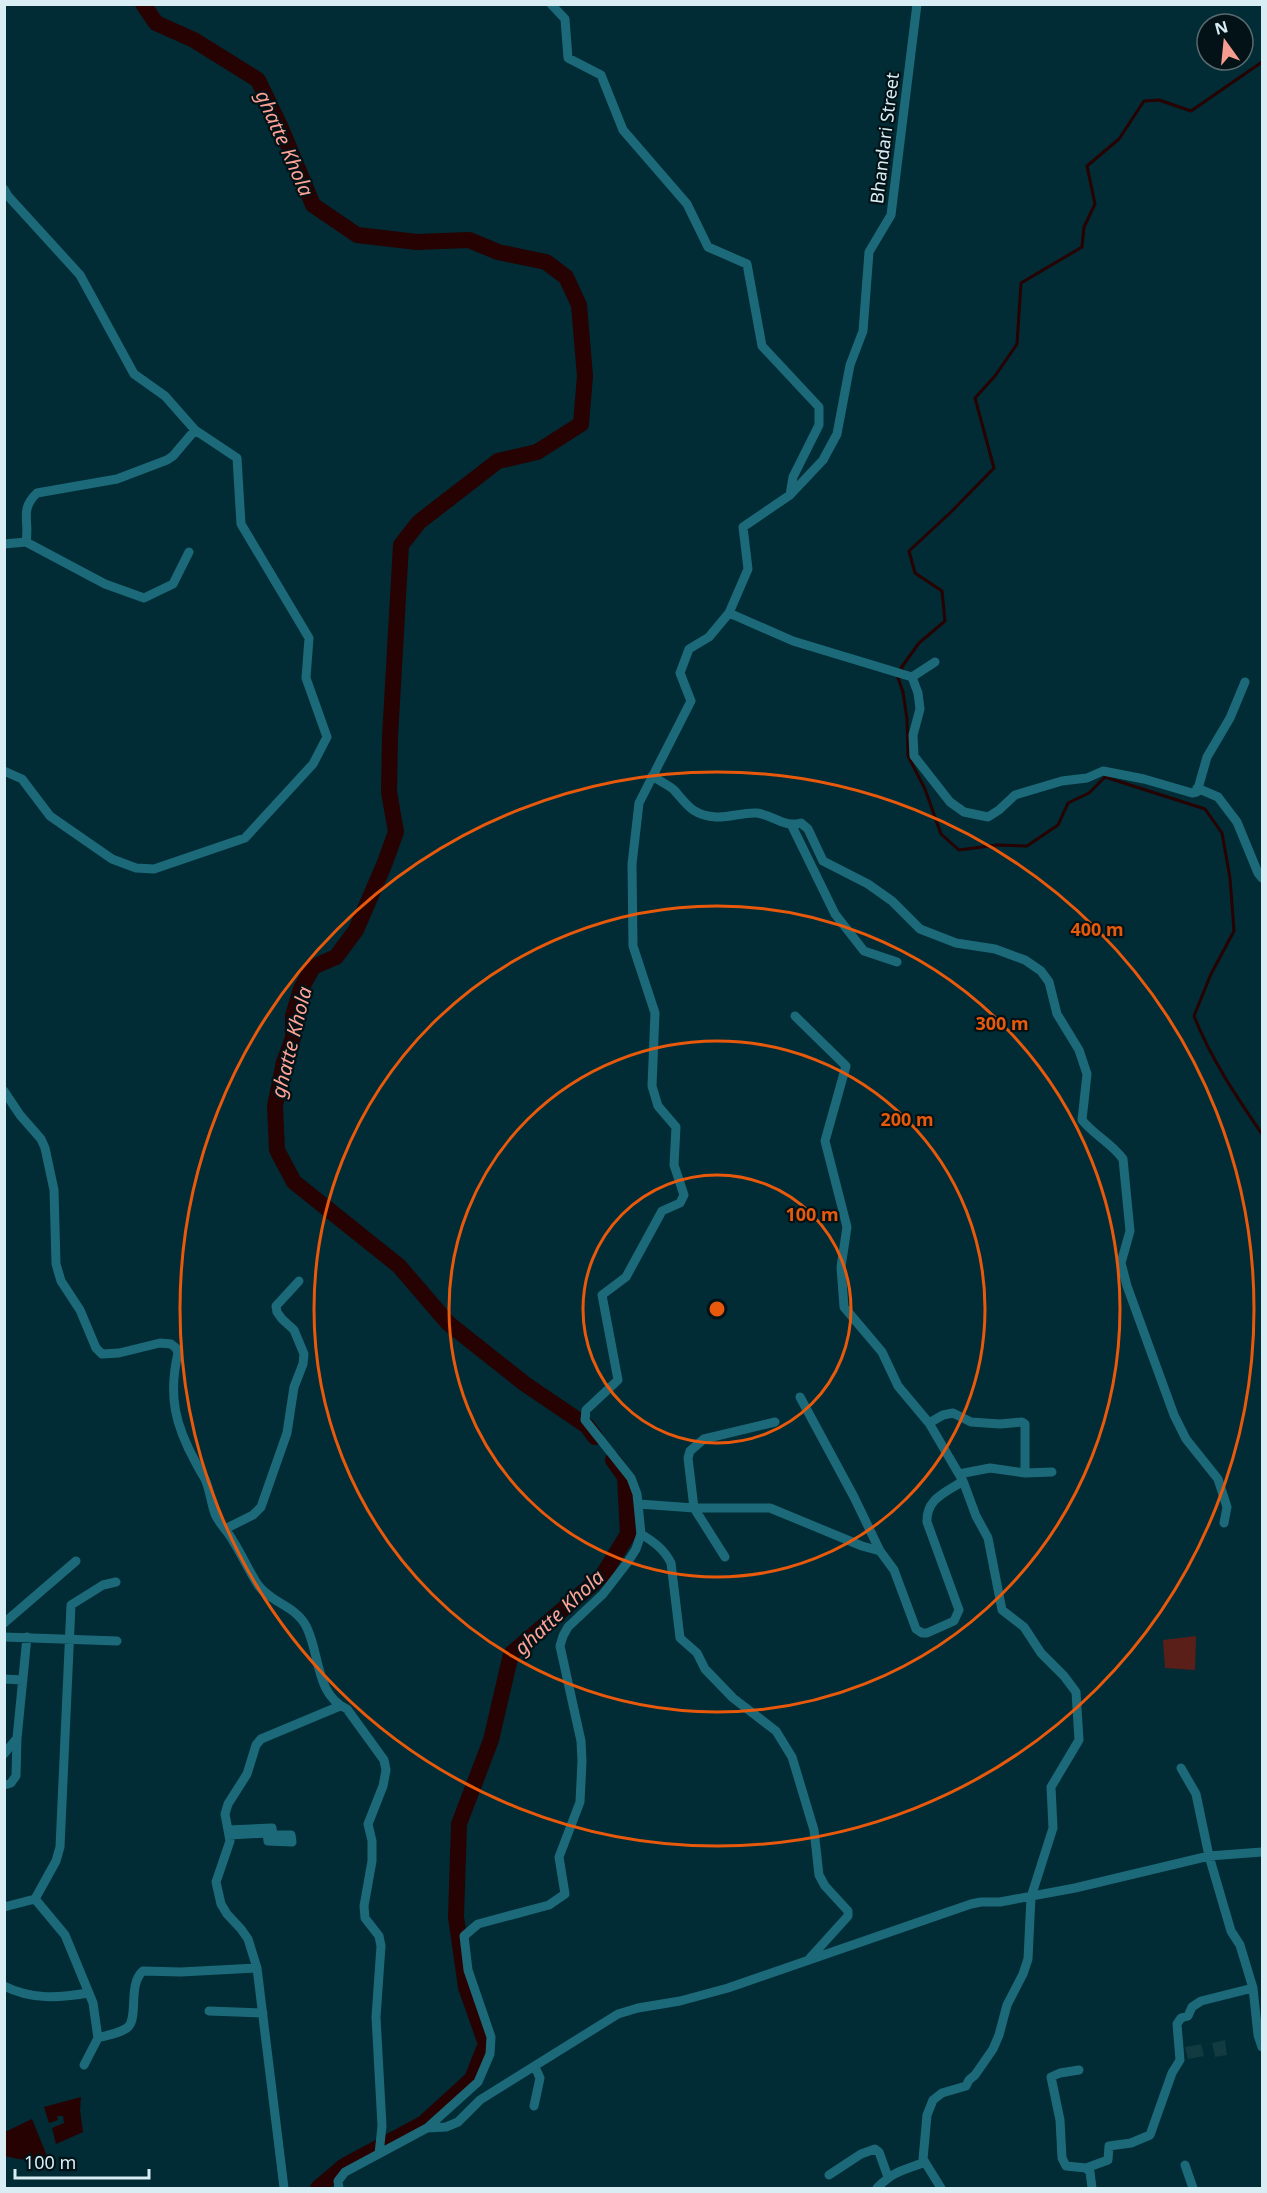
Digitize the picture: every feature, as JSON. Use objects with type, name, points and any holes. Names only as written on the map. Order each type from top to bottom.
[{"type":"street","points":[[551,4],[564,19],[568,58],[601,75],[623,130],[687,204],[708,247],[747,264],[762,346],[819,407],[819,425],[793,477],[790,495]]},
{"type":"street","name":"Bhandari Street","points":[[339,2188],[338,2181],[345,2172],[427,2128],[478,2082],[490,2054],[491,2037],[468,1970],[464,1936],[478,1924],[549,1905],[565,1894],[559,1857],[580,1802],[582,1761],[581,1741],[560,1646],[562,1636],[568,1627],[617,1578],[636,1549],[641,1534],[639,1504],[631,1478],[585,1420],[586,1410],[618,1380],[602,1295],[626,1277],[662,1211],[680,1203],[684,1195],[674,1165],[676,1127],[658,1106],[652,1086],[655,1013],[633,946],[632,864],[637,813],[639,803],[652,776],[691,701],[680,674],[689,649],[709,637],[729,614],[748,569],[743,527],[790,495],[823,460],[837,434],[850,365],[863,331],[869,252],[891,215],[917,4]]},
{"type":"street","points":[[4,189],[80,275],[134,374],[165,396],[195,430],[237,458],[241,524],[309,638],[306,678],[327,737],[313,765],[245,838],[154,869],[136,868],[112,859],[50,816],[22,779],[4,771]]},
{"type":"street","points":[[26,542],[28,528],[25,512],[29,501],[37,493],[117,479],[173,456],[195,430]]},
{"type":"street","points":[[4,543],[26,542],[105,584],[144,598],[173,584],[189,552]]},
{"type":"street","points":[[729,614],[794,641],[912,677]]},
{"type":"street","points":[[912,677],[935,662]]},
{"type":"street","points":[[912,677],[918,693],[920,709],[913,735],[914,756],[950,802],[964,812],[988,817],[1015,795],[1062,781],[1087,778],[1103,771],[1144,779],[1192,793],[1197,792],[1207,757],[1230,718],[1245,682]]},
{"type":"street","points":[[652,776],[674,789],[680,800],[693,812],[716,817],[759,813],[792,826],[801,823],[808,829],[823,861],[868,884],[892,901],[920,929],[956,943],[995,949],[1025,960],[1041,970],[1049,982],[1057,1014],[1079,1050],[1087,1074],[1082,1120],[1123,1159],[1130,1231],[1121,1263],[1126,1286],[1178,1423],[1186,1439],[1218,1479],[1227,1507],[1224,1523]]},
{"type":"street","points":[[1197,788],[1218,798],[1237,822],[1258,873],[1263,878]]},
{"type":"street","points":[[792,826],[835,914],[864,951],[897,962]]},
{"type":"street","points":[[795,1016],[846,1066],[825,1141],[847,1227],[842,1267],[844,1307],[882,1352],[898,1386],[929,1423],[961,1478],[976,1516],[988,1538],[1002,1610],[1024,1627],[1041,1653],[1076,1692],[1079,1740],[1051,1787],[1053,1828],[1031,1897],[1028,1959],[1023,1974],[1007,2005],[993,2049],[966,2086],[942,2093],[933,2100],[927,2115],[923,2159],[941,2188]]},
{"type":"street","points":[[4,1091],[20,1115],[41,1139],[45,1148],[54,1198],[56,1264],[61,1281],[80,1310],[98,1351],[102,1354],[110,1354],[160,1343],[171,1344],[176,1348],[178,1353],[172,1393],[176,1415],[191,1454],[204,1478],[214,1512],[232,1538],[259,1586],[270,1597],[299,1615],[307,1626],[322,1680],[332,1698],[347,1709],[384,1760],[386,1770],[383,1786],[368,1824],[372,1841],[372,1862],[364,1906],[365,1918],[380,1936],[381,1946],[376,2018],[382,2126],[379,2154]]},
{"type":"street","points":[[225,1529],[253,1515],[261,1507],[287,1433],[294,1387],[303,1365],[304,1354],[294,1330],[282,1319],[276,1306],[299,1281]]},
{"type":"street","points":[[800,1397],[854,1497],[880,1551],[897,1577],[918,1632],[927,1633],[954,1621],[959,1610],[927,1522],[927,1510],[930,1504],[961,1478],[990,1468],[1024,1473],[1052,1472]]},
{"type":"street","points":[[929,1423],[943,1415],[953,1413],[971,1422],[1000,1424],[1022,1422],[1025,1424],[1024,1473]]},
{"type":"street","points":[[725,1557],[694,1508],[688,1458],[690,1451],[704,1439],[775,1422]]},
{"type":"street","points":[[639,1504],[694,1508],[770,1508],[862,1546],[880,1551]]},
{"type":"street","points":[[641,1534],[657,1544],[671,1563],[680,1638],[697,1653],[705,1669],[733,1698],[776,1731],[792,1757],[814,1830],[819,1875],[825,1886],[848,1911],[848,1916],[808,1960]]},
{"type":"street","points":[[4,1623],[76,1561]]},
{"type":"street","points":[[4,1907],[35,1899],[56,1861],[60,1847],[59,1822],[71,1605],[103,1585],[116,1582]]},
{"type":"street","points":[[4,1637],[117,1641]]},
{"type":"street","points":[[4,1785],[10,1783],[16,1776],[17,1738],[27,1637]]},
{"type":"street","points":[[4,1679],[22,1680]]},
{"type":"street","points":[[284,2188],[257,1968],[248,1939],[227,1914],[216,1882],[230,1841],[225,1814],[228,1804],[247,1774],[256,1745],[261,1739],[340,1706]]},
{"type":"street","points":[[4,1754],[17,1738]]},
{"type":"street","points":[[1181,1768],[1196,1794],[1209,1856],[1231,1931],[1240,1945],[1253,1988],[1258,2035],[1263,2047]]},
{"type":"street","points":[[272,1828],[273,1835],[291,1835],[292,1842],[268,1841],[267,1833],[229,1833],[272,1828]]},
{"type":"street","points":[[427,2128],[452,2125],[480,2100],[618,2014],[728,1988],[971,1904],[1031,1897],[1209,1856],[1263,1852]]},
{"type":"street","points":[[35,1899],[65,1935],[93,2004],[98,2038],[84,2065]]},
{"type":"street","points":[[98,2038],[127,2028],[132,2023],[136,1984],[138,1975],[143,1971],[181,1972],[257,1968]]},
{"type":"street","points":[[4,1986],[16,1992],[38,1997],[88,1993]]},
{"type":"street","points":[[1079,2070],[1060,2073],[1051,2078],[1060,2120],[1062,2158],[1065,2166],[1086,2168],[1108,2160],[1109,2146],[1131,2143],[1150,2135],[1172,2073],[1180,2060],[1177,2024],[1181,2018],[1188,2016],[1192,2007],[1201,2001],[1253,1988]]},
{"type":"street","points":[[209,2011],[263,2013]]},
{"type":"street","points":[[534,2106],[540,2078],[535,2067]]},
{"type":"street","points":[[829,2175],[861,2154],[875,2149],[879,2152],[888,2177]]},
{"type":"street","points":[[877,2188],[888,2177],[902,2169],[925,2162]]},
{"type":"street","points":[[1185,2165],[1193,2188]]},
{"type":"street","points":[[1086,2168],[1090,2172],[1092,2188]]},
{"type":"shaded area","points":[[1196,1636],[1195,1670],[1165,1668],[1163,1640]]},
{"type":"shaded area","points":[[1225,2040],[1227,2055],[1215,2057],[1212,2043]]},
{"type":"shaded area","points":[[1201,2044],[1204,2056],[1188,2059],[1185,2047]]},
{"type":"shaded area","points":[[81,2097],[83,2132],[56,2144],[52,2128],[64,2123],[63,2116],[57,2116],[58,2120],[49,2123],[44,2107]]},
{"type":"shaded area","points":[[32,2119],[49,2161],[5,2156],[5,2132]]},
{"type":"waterway","name":"ghatte Khola","points":[[143,4],[156,23],[194,40],[258,80],[313,205],[357,235],[417,242],[469,240],[498,252],[546,262],[566,277],[579,305],[585,376],[581,424],[537,452],[498,461],[419,522],[401,545],[389,792],[396,832],[356,930],[336,957],[313,967],[301,989],[293,1016],[293,1038],[284,1062],[275,1106],[277,1150],[294,1182],[399,1266],[448,1323],[525,1384],[587,1426],[595,1437]]},
{"type":"waterway","points":[[903,670],[901,668],[919,643],[945,621],[942,591],[915,573],[909,551],[994,468],[975,398],[995,376],[1017,344],[1021,283],[1082,247],[1084,227],[1095,204],[1087,166],[1119,139],[1144,101],[1159,100],[1191,111],[1262,62]]},
{"type":"waterway","points":[[897,675],[903,692],[907,719],[908,756],[925,789],[941,834],[959,850],[997,845],[1027,846],[1058,825],[1068,803],[1089,793],[1105,777],[1205,809],[1222,833],[1230,878],[1234,931],[1211,974],[1194,1016],[1216,1062],[1262,1134]]},
{"type":"waterway","name":"ghatte Khola","points":[[318,2188],[344,2166],[424,2123],[472,2079],[486,2044],[466,1987],[456,1917],[459,1824],[491,1740],[511,1654],[603,1575],[628,1534],[625,1477],[613,1460]]}]
